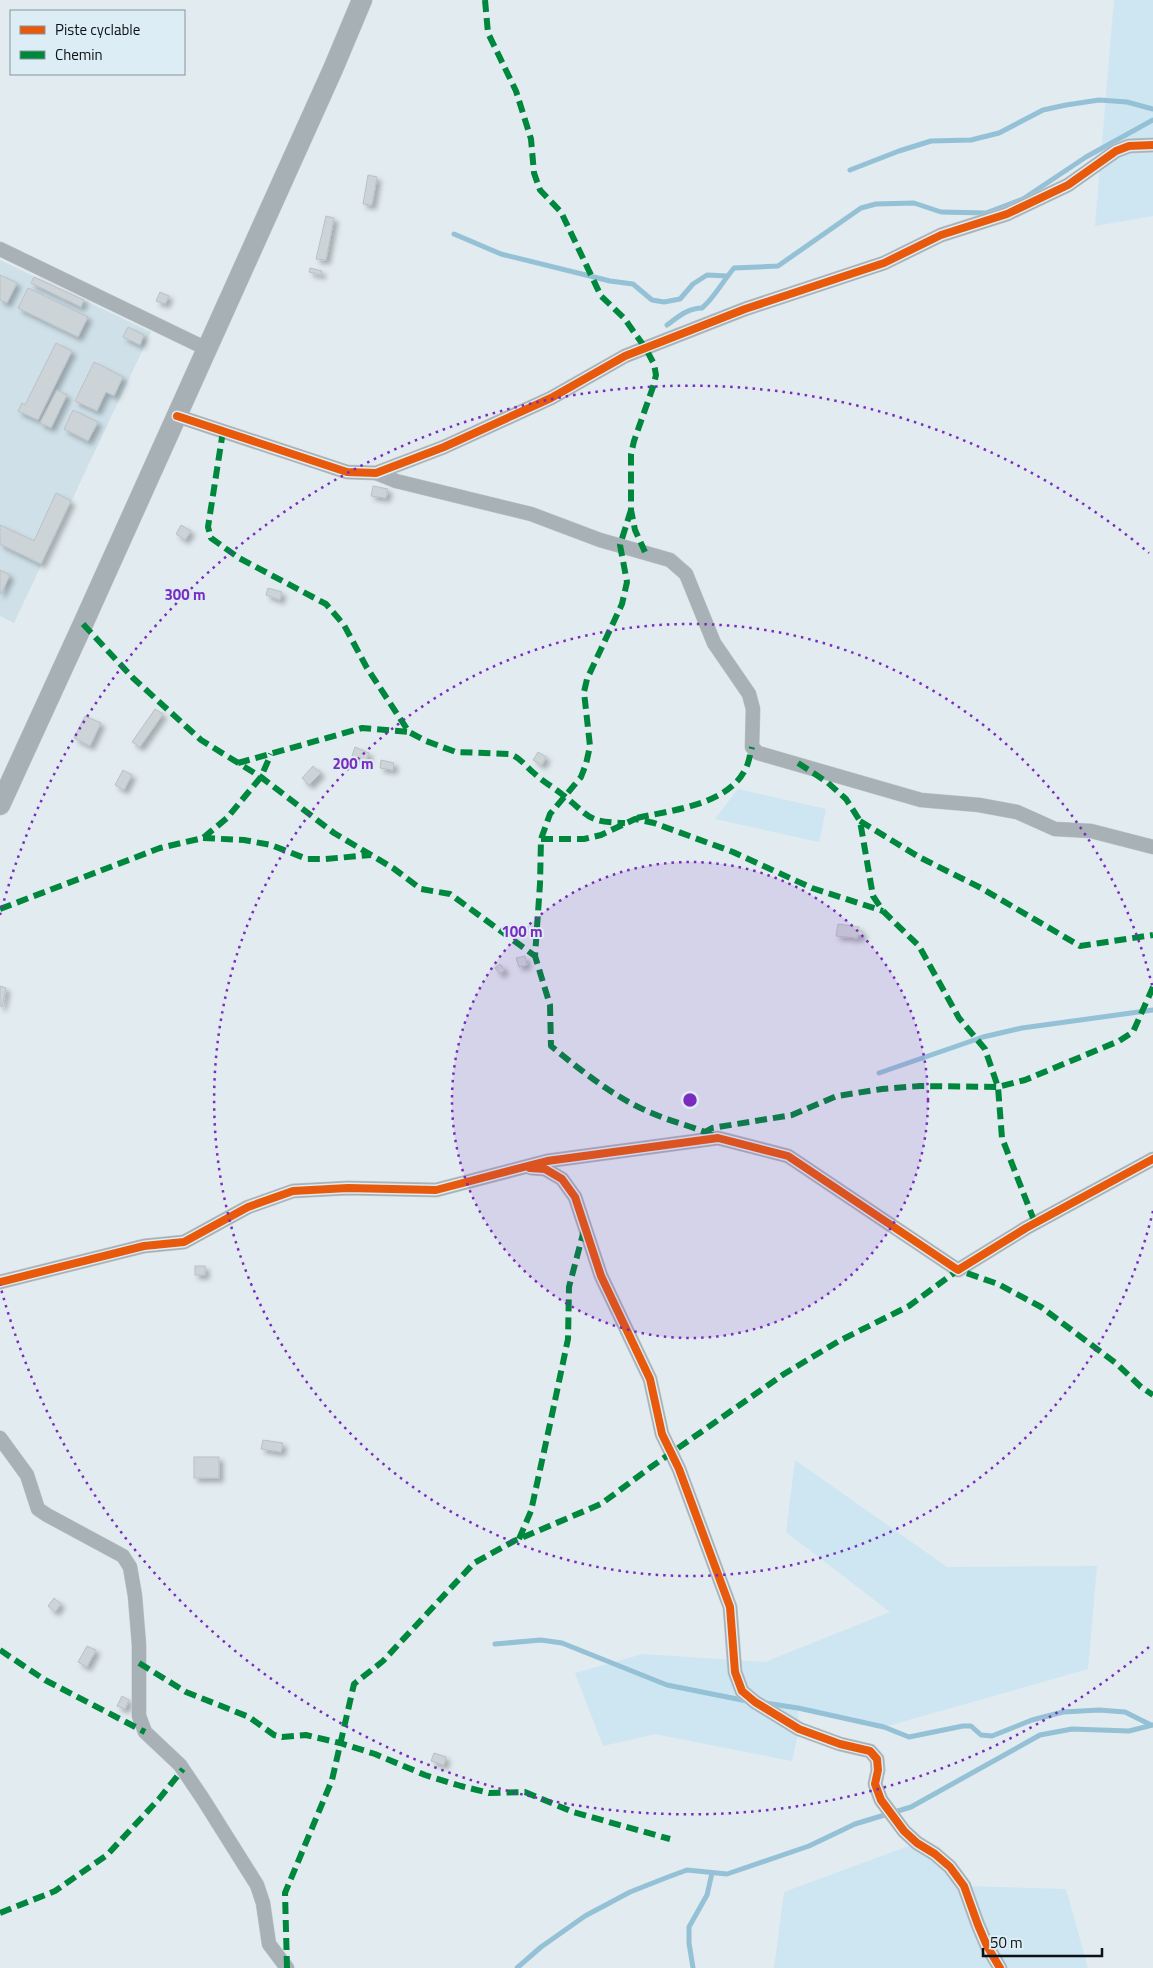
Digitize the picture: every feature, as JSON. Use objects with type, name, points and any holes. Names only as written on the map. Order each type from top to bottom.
[{"type":"street","points":[[0,805],[177,416],[333,69],[362,0]]},
{"type":"street","points":[[376,473],[444,447],[551,398],[625,356],[745,309],[884,263],[941,235],[1007,214],[1068,185],[1116,151],[1128,146],[1153,145]]},
{"type":"street","points":[[0,249],[207,349]]},
{"type":"street","points":[[177,416],[347,472],[376,473],[396,481],[531,514],[600,540],[670,560],[686,574],[714,643],[749,694],[753,709],[752,747],[758,753],[921,800],[979,805],[1017,812],[1055,829],[1091,831],[1153,847]]},
{"type":"street","points":[[0,1282],[144,1246],[184,1242],[248,1208],[293,1191],[348,1188],[436,1190],[547,1161],[718,1138],[788,1156],[958,1270],[1026,1228],[1153,1159]]},
{"type":"street","points":[[522,1168],[545,1170],[562,1179],[575,1197],[601,1276],[650,1379],[662,1434],[678,1469],[730,1607],[735,1672],[742,1690],[755,1702],[800,1729],[840,1744],[870,1751],[876,1759],[878,1770],[875,1784],[881,1800],[904,1830],[917,1843],[935,1854],[950,1867],[964,1886],[987,1946],[1000,1968]]},
{"type":"street","points":[[0,1438],[27,1475],[38,1509],[123,1556],[130,1568],[135,1596],[138,1645],[139,1716],[145,1732],[180,1765],[204,1799],[257,1885],[263,1903],[269,1944],[287,1968]]},
{"type":"shaded area","points":[[1114,0],[1153,0],[1153,216],[1095,226]]},
{"type":"shaded area","points":[[0,260],[151,332],[14,623],[0,616]]},
{"type":"shaded area","points":[[738,789],[826,809],[819,842],[715,819]]},
{"type":"shaded area","points":[[795,1460],[947,1567],[1097,1566],[1088,1669],[884,1727],[798,1708],[799,1729],[792,1761],[655,1734],[603,1746],[575,1673],[643,1654],[765,1662],[890,1612],[786,1532]]},
{"type":"shaded area","points":[[917,1843],[964,1886],[1066,1889],[1088,1968],[774,1968],[784,1892]]},
{"type":"building","points":[[368,175],[377,177],[372,205],[363,204]]},
{"type":"building","points":[[326,216],[334,218],[326,260],[316,259]]},
{"type":"building","points":[[310,268],[322,271],[321,275],[309,272]]},
{"type":"building","points":[[0,275],[17,283],[7,303],[0,300]]},
{"type":"building","points":[[34,277],[84,300],[81,307],[31,283]]},
{"type":"building","points":[[28,288],[88,317],[78,337],[18,308]]},
{"type":"building","points":[[160,292],[169,296],[165,304],[156,301]]},
{"type":"building","points":[[128,327],[144,335],[140,345],[123,337]]},
{"type":"building","points":[[56,343],[72,351],[38,420],[18,411],[22,403],[25,405]]},
{"type":"building","points":[[94,362],[123,377],[114,396],[106,392],[97,411],[75,401]]},
{"type":"building","points":[[57,390],[67,395],[51,428],[40,423]]},
{"type":"building","points":[[73,410],[98,422],[88,441],[64,429]]},
{"type":"building","points":[[373,486],[388,489],[386,498],[371,496]]},
{"type":"building","points":[[56,493],[71,501],[41,564],[0,544],[0,525],[34,541]]},
{"type":"building","points":[[181,525],[191,531],[185,540],[176,534]]},
{"type":"building","points":[[0,570],[10,575],[1,594],[0,593]]},
{"type":"building","points":[[268,588],[282,592],[280,600],[266,595]]},
{"type":"building","points":[[155,709],[163,714],[140,747],[132,742]]},
{"type":"building","points":[[85,716],[101,723],[90,746],[74,738]]},
{"type":"building","points":[[355,747],[369,753],[366,761],[352,756]]},
{"type":"building","points":[[538,752],[546,757],[542,765],[533,760]]},
{"type":"building","points":[[381,760],[394,763],[393,770],[380,768]]},
{"type":"building","points":[[313,766],[321,773],[309,785],[302,778]]},
{"type":"building","points":[[123,770],[132,775],[124,790],[115,785]]},
{"type":"building","points":[[838,924],[859,927],[859,931],[863,932],[863,936],[858,935],[858,938],[836,936]]},
{"type":"building","points":[[525,956],[527,965],[519,967],[516,958]]},
{"type":"building","points":[[500,964],[505,970],[500,974],[495,968]]},
{"type":"building","points":[[0,986],[6,988],[2,1007],[0,1006]]},
{"type":"building","points":[[195,1266],[205,1266],[205,1275],[195,1275]]},
{"type":"building","points":[[263,1440],[283,1443],[281,1452],[261,1449]]},
{"type":"building","points":[[194,1457],[219,1457],[219,1478],[194,1478]]},
{"type":"building","points":[[54,1598],[61,1604],[55,1612],[48,1606]]},
{"type":"building","points":[[87,1646],[96,1650],[87,1667],[78,1662]]},
{"type":"building","points":[[122,1696],[129,1700],[125,1709],[117,1706]]},
{"type":"building","points":[[434,1753],[446,1757],[444,1765],[431,1761]]},
{"type":"waterway","points":[[850,170],[931,141],[971,140],[999,133],[1043,110],[1066,105],[1099,100],[1127,102],[1153,109]]},
{"type":"waterway","points":[[667,325],[688,311],[702,308],[734,268],[778,266],[861,208],[876,204],[914,203],[941,212],[986,213],[1023,199],[1086,157],[1153,120]]},
{"type":"waterway","points":[[454,234],[501,254],[610,281],[633,284],[652,300],[664,302],[680,299],[693,284],[707,275],[727,276]]},
{"type":"waterway","points":[[879,1073],[983,1037],[1022,1028],[1153,1010]]},
{"type":"waterway","points":[[495,1644],[541,1640],[562,1643],[667,1685],[747,1701]]},
{"type":"waterway","points":[[765,1703],[798,1708],[884,1727],[909,1737],[963,1726],[971,1726],[981,1735],[992,1736],[1032,1720],[1063,1712],[1099,1710],[1125,1712],[1151,1725]]},
{"type":"waterway","points":[[517,1968],[541,1947],[585,1916],[630,1892],[668,1877],[687,1870],[727,1874],[809,1846],[855,1824],[911,1807],[1040,1735],[1072,1729],[1129,1731],[1153,1725]]},
{"type":"waterway","points":[[693,1968],[689,1943],[689,1927],[707,1895],[712,1873]]},
{"type":"marked path","points":[[485,0],[488,33],[516,91],[531,139],[534,173],[540,190],[561,212],[601,296],[624,318],[654,364],[656,375],[653,387],[631,454],[631,510],[635,530],[645,552]]},
{"type":"marked path","points":[[223,431],[208,527],[211,538],[239,558],[326,604],[344,625],[367,668],[409,732],[426,741],[456,752],[510,754],[590,817],[596,820],[625,823]]},
{"type":"marked path","points":[[631,510],[620,545],[627,582],[622,604],[587,679],[584,692],[590,746],[586,764],[581,777],[550,814],[541,839],[535,956],[550,1005],[551,1046],[588,1075],[626,1101],[654,1114],[716,1137]]},
{"type":"marked path","points":[[83,624],[133,678],[201,740],[261,777],[334,833],[393,868],[421,889],[450,894],[535,956]]},
{"type":"marked path","points":[[238,763],[362,728],[409,732]]},
{"type":"marked path","points":[[637,818],[682,809],[725,791],[737,782],[745,770],[752,747]]},
{"type":"marked path","points":[[0,909],[160,848],[203,838],[227,818],[261,777],[271,754]]},
{"type":"marked path","points":[[798,763],[827,782],[846,799],[860,821],[873,896],[883,911],[919,946],[959,1018],[985,1049],[998,1087],[1002,1138],[1035,1223]]},
{"type":"marked path","points":[[541,839],[584,839],[601,835],[635,819],[654,823],[733,852],[812,888],[883,911]]},
{"type":"marked path","points":[[860,821],[919,857],[981,888],[1080,946],[1153,935]]},
{"type":"marked path","points":[[203,838],[244,840],[271,845],[307,859],[371,855]]},
{"type":"marked path","points":[[703,1133],[712,1128],[792,1115],[837,1096],[882,1089],[920,1086],[998,1087],[1025,1080],[1119,1041],[1133,1032],[1153,987]]},
{"type":"marked path","points":[[519,1539],[531,1511],[568,1339],[569,1287],[584,1230]]},
{"type":"marked path","points":[[287,1968],[285,1893],[332,1780],[354,1684],[383,1661],[474,1563],[514,1541],[601,1504],[784,1374],[839,1341],[909,1306],[958,1270],[998,1284],[1041,1307],[1117,1364],[1141,1387],[1153,1395]]},
{"type":"marked path","points":[[0,1650],[45,1680],[145,1732]]},
{"type":"marked path","points":[[139,1663],[186,1692],[249,1717],[274,1735],[282,1737],[306,1735],[340,1743],[375,1754],[425,1775],[461,1786],[489,1793],[525,1792],[573,1812],[670,1839]]},
{"type":"marked path","points":[[0,1913],[55,1891],[107,1855],[159,1799],[183,1769]]},
{"type":"cycle path","points":[[177,416],[347,472],[376,473],[444,447],[551,398],[625,356],[745,309],[884,263],[941,235],[1007,214],[1068,185],[1116,151],[1129,146],[1153,145]]},
{"type":"cycle path","points":[[0,1282],[144,1246],[184,1242],[248,1207],[293,1191],[348,1188],[436,1190],[547,1161],[718,1138],[788,1156],[958,1270],[1026,1228],[1153,1159]]},
{"type":"cycle path","points":[[530,1168],[545,1169],[562,1179],[575,1197],[601,1276],[650,1379],[662,1434],[679,1469],[730,1607],[735,1672],[742,1691],[755,1702],[799,1729],[840,1744],[870,1751],[877,1759],[878,1770],[875,1784],[881,1800],[904,1831],[950,1867],[964,1886],[987,1946],[1000,1968]]}]
